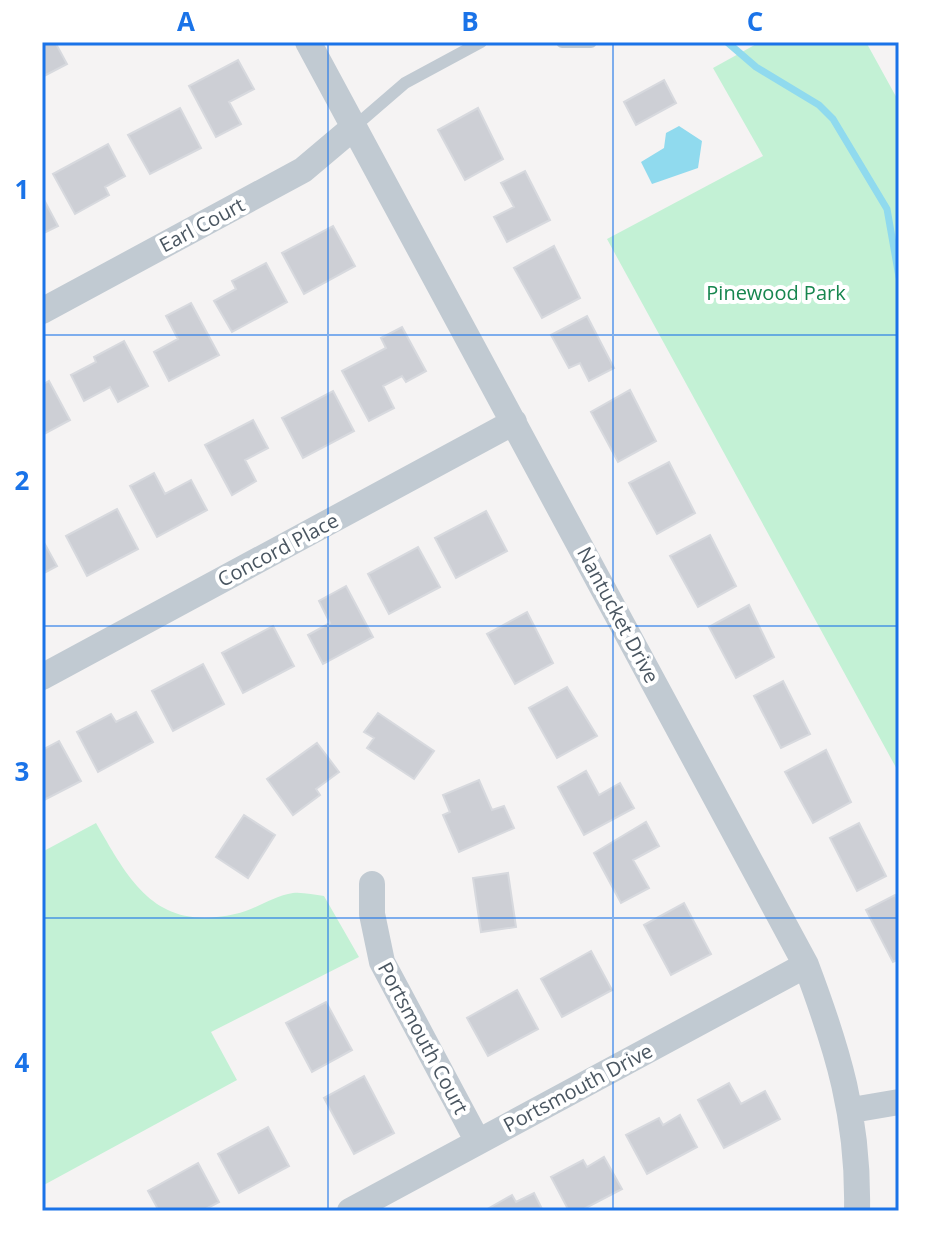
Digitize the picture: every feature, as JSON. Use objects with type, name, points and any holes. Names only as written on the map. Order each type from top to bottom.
[{"type":"street","name":"Nantucket Drive","points":[[308,42],[806,965],[835,1041],[852,1110],[857,1211]]},
{"type":"street","name":"Earl Court","points":[[42,311],[303,170],[354,127]]},
{"type":"street","name":"Concord Place","points":[[42,677],[514,422]]},
{"type":"street","name":"Portsmouth Court","points":[[372,884],[372,914],[382,962],[478,1142]]},
{"type":"street","name":"Portsmouth Drive","points":[[350,1211],[806,965]]},
{"type":"street","points":[[852,1110],[899,1102]]},
{"type":"lane","points":[[354,127],[405,83],[481,42]]},
{"type":"lane","points":[[562,42],[591,42]]},
{"type":"green space","name":"Pinewood Park","points":[[760,42],[866,42],[899,102],[899,773],[607,239],[763,156],[713,68]]},
{"type":"green space","points":[[96,823],[134,882],[165,909],[185,916],[208,918],[242,912],[293,893],[324,896],[359,957],[211,1032],[237,1080],[42,1186],[42,852]]},
{"type":"water","points":[[679,126],[702,141],[698,168],[652,184],[641,162],[664,148],[666,133]]},
{"type":"building","points":[[42,42],[55,42],[67,64],[42,77]]},
{"type":"building","points":[[238,60],[254,89],[229,102],[241,124],[216,137],[189,86]]},
{"type":"building","points":[[664,80],[676,103],[636,125],[624,102]]},
{"type":"building","points":[[180,108],[201,148],[150,174],[128,135]]},
{"type":"building","points":[[478,108],[503,159],[465,180],[438,130]]},
{"type":"building","points":[[108,144],[125,176],[105,187],[109,195],[75,214],[53,174]]},
{"type":"building","points":[[525,171],[550,220],[507,242],[494,217],[514,207],[501,183]]},
{"type":"building","points":[[42,196],[58,226],[42,234]]},
{"type":"building","points":[[333,226],[355,266],[304,294],[282,253]]},
{"type":"building","points":[[554,246],[580,298],[542,318],[514,268]]},
{"type":"building","points":[[266,263],[287,302],[232,332],[214,301],[236,289],[232,281]]},
{"type":"building","points":[[191,303],[219,355],[169,381],[154,352],[178,339],[166,316]]},
{"type":"building","points":[[587,316],[614,368],[589,381],[580,363],[569,368],[551,335]]},
{"type":"building","points":[[402,327],[426,371],[406,382],[402,376],[383,386],[394,408],[369,421],[342,371],[386,348],[381,338]]},
{"type":"building","points":[[124,341],[148,386],[118,402],[110,387],[84,401],[71,375],[96,362],[94,357]]},
{"type":"building","points":[[49,381],[70,420],[42,435],[42,385]]},
{"type":"building","points":[[630,390],[656,441],[618,462],[591,412]]},
{"type":"building","points":[[333,391],[354,431],[303,458],[282,418]]},
{"type":"building","points":[[253,420],[268,448],[245,460],[256,481],[232,495],[205,445]]},
{"type":"building","points":[[669,462],[695,513],[657,534],[629,483]]},
{"type":"building","points":[[154,473],[165,494],[191,480],[207,510],[157,537],[130,486]]},
{"type":"building","points":[[117,509],[138,549],[87,576],[66,536]]},
{"type":"building","points":[[486,511],[507,551],[456,578],[435,538]]},
{"type":"building","points":[[710,535],[736,586],[698,607],[670,556]]},
{"type":"building","points":[[42,539],[57,566],[42,574]]},
{"type":"building","points":[[418,547],[440,587],[389,614],[368,574]]},
{"type":"building","points":[[346,586],[373,637],[323,664],[308,635],[330,623],[319,601]]},
{"type":"building","points":[[749,605],[774,657],[736,678],[709,627]]},
{"type":"building","points":[[527,612],[553,663],[515,684],[487,634]]},
{"type":"building","points":[[273,626],[294,666],[243,693],[222,653]]},
{"type":"building","points":[[203,664],[224,704],[173,731],[152,691]]},
{"type":"building","points":[[783,681],[810,734],[781,748],[754,696]]},
{"type":"building","points":[[567,687],[597,736],[557,758],[529,708]]},
{"type":"building","points":[[136,712],[153,742],[98,772],[77,732],[111,714],[116,722]]},
{"type":"building","points":[[378,713],[434,751],[414,779],[367,748],[374,738],[364,732]]},
{"type":"building","points":[[59,741],[81,781],[42,801],[42,750]]},
{"type":"building","points":[[317,743],[339,772],[316,789],[320,795],[293,815],[267,779]]},
{"type":"building","points":[[826,750],[851,802],[813,823],[785,772]]},
{"type":"building","points":[[586,771],[599,795],[620,783],[634,808],[584,835],[558,787]]},
{"type":"building","points":[[479,780],[492,810],[504,806],[514,828],[459,852],[443,815],[450,812],[443,795]]},
{"type":"building","points":[[244,815],[275,835],[248,878],[216,857]]},
{"type":"building","points":[[646,822],[659,846],[633,860],[649,888],[621,903],[594,853]]},
{"type":"building","points":[[859,823],[886,876],[857,891],[830,838]]},
{"type":"building","points":[[508,873],[516,927],[481,932],[473,878]]},
{"type":"building","points":[[895,895],[899,902],[899,959],[893,962],[866,910]]},
{"type":"building","points":[[684,903],[711,954],[671,975],[644,925]]},
{"type":"building","points":[[591,951],[612,990],[562,1017],[541,979]]},
{"type":"building","points":[[517,990],[538,1029],[488,1056],[467,1018]]},
{"type":"building","points":[[326,1002],[352,1050],[312,1072],[286,1023]]},
{"type":"building","points":[[364,1076],[394,1133],[354,1154],[324,1098]]},
{"type":"building","points":[[729,1083],[741,1104],[765,1091],[780,1119],[724,1148],[698,1100]]},
{"type":"building","points":[[680,1115],[697,1147],[647,1174],[626,1135],[659,1118],[663,1125]]},
{"type":"building","points":[[268,1127],[289,1166],[239,1193],[218,1154]]},
{"type":"building","points":[[604,1157],[622,1189],[580,1211],[569,1211],[551,1177],[583,1160],[587,1167]]},
{"type":"building","points":[[198,1163],[219,1202],[202,1211],[159,1211],[148,1191]]},
{"type":"building","points":[[534,1193],[543,1211],[484,1211],[512,1195],[516,1202]]},
{"type":"waterway","points":[[727,42],[756,67],[819,105],[833,119],[887,209],[899,277]]}]
